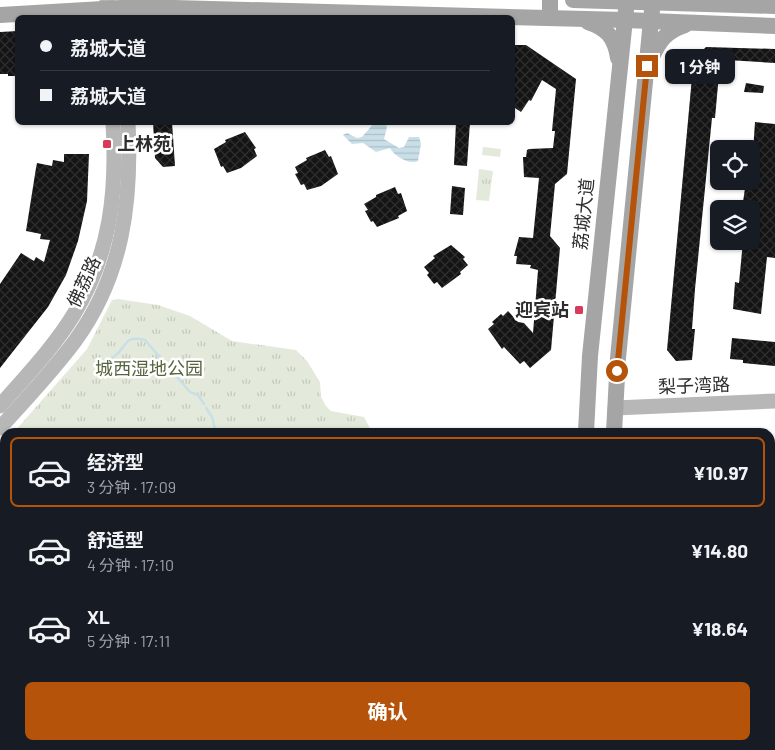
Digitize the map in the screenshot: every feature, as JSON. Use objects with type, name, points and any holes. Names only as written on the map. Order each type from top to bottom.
[{"type":"main road","points":[[550,0],[550,18]]},
{"type":"main road","points":[[575,0],[627,0],[775,6]]},
{"type":"main road","name":"荔城大道","points":[[586,428],[590,356],[627,0]]},
{"type":"main road","points":[[614,428],[653,1]]},
{"type":"main road","points":[[53,12],[165,7],[189,4],[473,15]]},
{"type":"main road","points":[[720,24],[721,4]]},
{"type":"main road","points":[[0,15],[33,7],[68,15]]},
{"type":"main road","points":[[148,15],[165,7]]},
{"type":"main road","points":[[515,17],[775,26]]},
{"type":"main road","points":[[574,18],[603,27],[608,32],[614,43],[620,70]]},
{"type":"main road","points":[[646,78],[656,49],[664,36],[671,30],[693,23]]},
{"type":"main road","points":[[622,50],[648,53]]},
{"type":"main road","name":"佛荔路","points":[[0,406],[61,333],[86,292],[98,263],[110,221],[114,196],[116,167],[114,125]]},
{"type":"main road","name":"佛荔路","points":[[0,428],[75,340],[100,297],[113,268],[125,223],[128,195],[128,125]]},
{"type":"main road","name":"梨子湾路","points":[[616,403],[775,392]]},
{"type":"main road","name":"梨子湾路","points":[[616,403],[775,401]]},
{"type":"green space","points":[[483,147],[501,149],[500,157],[482,155]]},
{"type":"green space","points":[[479,169],[493,171],[489,201],[476,200]]},
{"type":"green space","name":"城西湿地公园","points":[[118,299],[158,305],[190,316],[232,341],[296,350],[307,361],[320,382],[321,397],[326,406],[331,411],[364,417],[370,428],[18,428],[87,349],[112,300]]},
{"type":"water","points":[[372,125],[386,125],[384,139],[399,148],[404,147],[409,137],[419,137],[421,144],[418,161],[410,162],[402,159],[390,148],[376,152],[363,143],[352,144],[343,135],[347,133],[357,138],[362,137]]},
{"type":"building","points":[[15,31],[15,76],[0,74],[0,32]]},
{"type":"building","points":[[515,45],[526,45],[576,79],[567,174],[555,184],[550,236],[560,248],[551,350],[530,368],[524,361],[520,364],[504,347],[502,349],[488,329],[494,324],[492,322],[508,311],[518,322],[524,323],[533,333],[538,270],[530,268],[531,265],[516,264],[517,256],[514,256],[519,237],[533,238],[539,178],[524,177],[523,157],[526,157],[527,150],[529,149],[553,148],[555,131],[552,131],[556,89],[542,80],[531,101],[529,100],[521,112],[515,108]]},
{"type":"building","points":[[706,47],[775,49],[775,63],[695,58]]},
{"type":"building","points":[[698,72],[719,74],[715,118],[712,118],[695,289],[692,329],[695,329],[692,360],[676,361],[667,350],[692,77]]},
{"type":"building","points":[[746,83],[764,86],[763,93],[744,92]]},
{"type":"building","points":[[755,122],[775,124],[775,258],[767,257],[761,314],[733,309],[735,282],[739,283],[742,250],[760,250],[760,200],[743,200],[745,190],[760,190],[760,140],[754,140]]},
{"type":"building","points":[[153,125],[172,125],[175,166],[163,167],[155,158]]},
{"type":"building","points":[[456,125],[470,125],[467,166],[454,165]]},
{"type":"building","points":[[245,132],[256,148],[254,149],[257,156],[241,168],[227,173],[223,166],[221,167],[214,149],[226,142],[225,140]]},
{"type":"building","points":[[325,150],[329,157],[331,156],[338,174],[321,186],[307,190],[304,184],[301,185],[295,174],[298,173],[295,167],[307,160],[306,158]]},
{"type":"building","points":[[64,154],[89,154],[87,201],[78,241],[66,275],[48,307],[0,368],[0,284],[21,253],[34,261],[36,257],[44,262],[50,240],[40,239],[41,234],[26,231],[36,168],[37,163],[52,166],[53,160],[64,162]]},
{"type":"building","points":[[452,186],[465,188],[463,215],[450,214]]},
{"type":"building","points":[[395,187],[398,194],[401,193],[407,211],[398,216],[399,218],[377,227],[373,221],[371,222],[365,211],[368,210],[364,204],[376,197],[376,195]]},
{"type":"building","points":[[451,245],[465,257],[463,259],[468,265],[460,272],[461,274],[442,288],[437,282],[434,284],[424,267],[435,258],[433,256]]},
{"type":"building","points":[[732,338],[775,342],[775,366],[743,363],[743,360],[730,359]]},
{"type":"waterway","points":[[95,363],[115,356],[130,340],[145,340],[190,392],[198,395],[204,404]]},
{"type":"waterway","points":[[206,408],[212,417],[215,428]]},
{"type":"place","name":"上林苑","points":[[107,144]]},
{"type":"place","name":"迎宾站","points":[[579,310]]},
{"type":"route","points":[[617,371],[647,66]]}]
